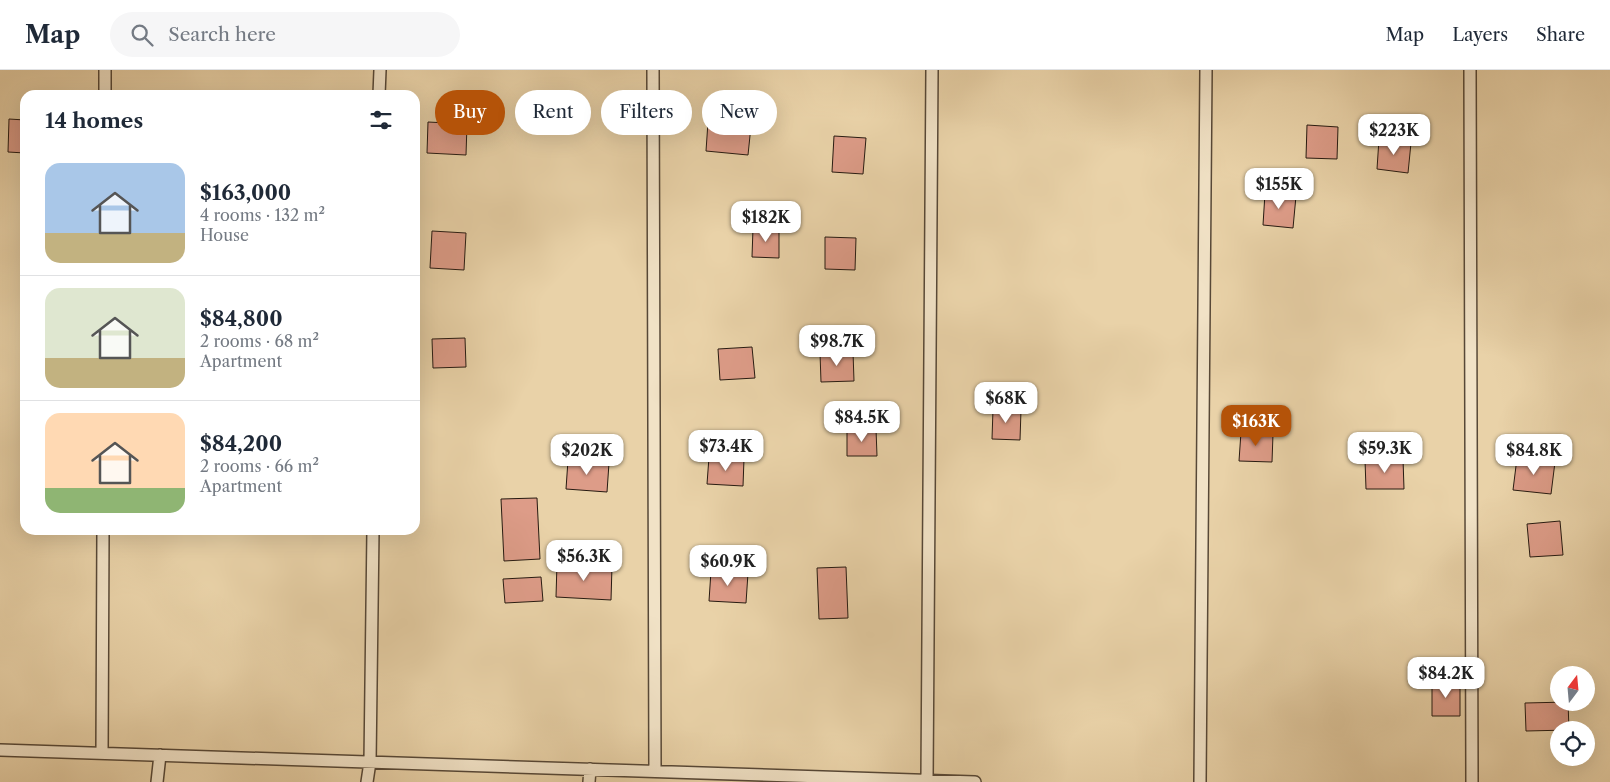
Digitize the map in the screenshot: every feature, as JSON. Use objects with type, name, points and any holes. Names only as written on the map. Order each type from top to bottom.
[{"type":"lane","points":[[105,70],[105,90]]},
{"type":"lane","points":[[380,70],[380,90]]},
{"type":"lane","points":[[653,70],[654,771]]},
{"type":"lane","points":[[928,780],[932,70]]},
{"type":"lane","points":[[1200,782],[1206,70]]},
{"type":"lane","points":[[1470,70],[1472,782]]},
{"type":"lane","points":[[102,753],[103,535]]},
{"type":"lane","points":[[367,782],[370,762],[373,535]]},
{"type":"lane","points":[[0,750],[654,771],[821,779],[975,782]]},
{"type":"lane","points":[[157,782],[160,755]]},
{"type":"lane","points":[[589,782],[590,769]]},
{"type":"building","points":[[9,119],[20,120],[20,153],[8,152]]},
{"type":"building","points":[[428,122],[435,122],[435,135],[467,135],[466,155],[427,153]]},
{"type":"building","points":[[1307,125],[1338,127],[1337,159],[1306,158]]},
{"type":"building","points":[[707,135],[750,135],[748,155],[706,151]]},
{"type":"building","points":[[834,136],[866,138],[863,174],[832,172]]},
{"type":"building","points":[[1379,139],[1411,143],[1408,173],[1377,169]]},
{"type":"building","points":[[1265,193],[1296,196],[1293,228],[1263,225]]},
{"type":"building","points":[[753,228],[779,229],[779,258],[752,257]]},
{"type":"building","points":[[432,231],[466,233],[464,270],[430,268]]},
{"type":"building","points":[[825,237],[856,238],[855,270],[825,269]]},
{"type":"building","points":[[465,338],[466,367],[433,368],[432,339]]},
{"type":"building","points":[[752,347],[755,378],[720,380],[718,349]]},
{"type":"building","points":[[853,352],[854,381],[821,382],[820,353]]},
{"type":"building","points":[[993,409],[1021,410],[1020,440],[992,439]]},
{"type":"building","points":[[876,429],[877,456],[847,456],[847,430]]},
{"type":"building","points":[[1241,432],[1273,434],[1272,462],[1239,461]]},
{"type":"building","points":[[709,457],[744,459],[743,486],[707,484]]},
{"type":"building","points":[[1517,458],[1555,462],[1551,494],[1513,490]]},
{"type":"building","points":[[1403,459],[1404,489],[1366,489],[1365,460]]},
{"type":"building","points":[[568,460],[609,463],[607,492],[566,489]]},
{"type":"building","points":[[537,498],[540,559],[504,561],[501,499]]},
{"type":"building","points":[[1560,521],[1563,555],[1530,557],[1527,524]]},
{"type":"building","points":[[557,563],[612,566],[611,600],[556,597]]},
{"type":"building","points":[[846,567],[848,618],[819,619],[817,568]]},
{"type":"building","points":[[711,571],[748,573],[746,603],[709,601]]},
{"type":"building","points":[[541,577],[543,601],[505,603],[503,579]]},
{"type":"building","points":[[1460,682],[1460,716],[1432,716],[1432,683]]},
{"type":"building","points":[[1550,702],[1550,711],[1568,711],[1569,721],[1550,721],[1550,730],[1526,731],[1525,703]]}]
